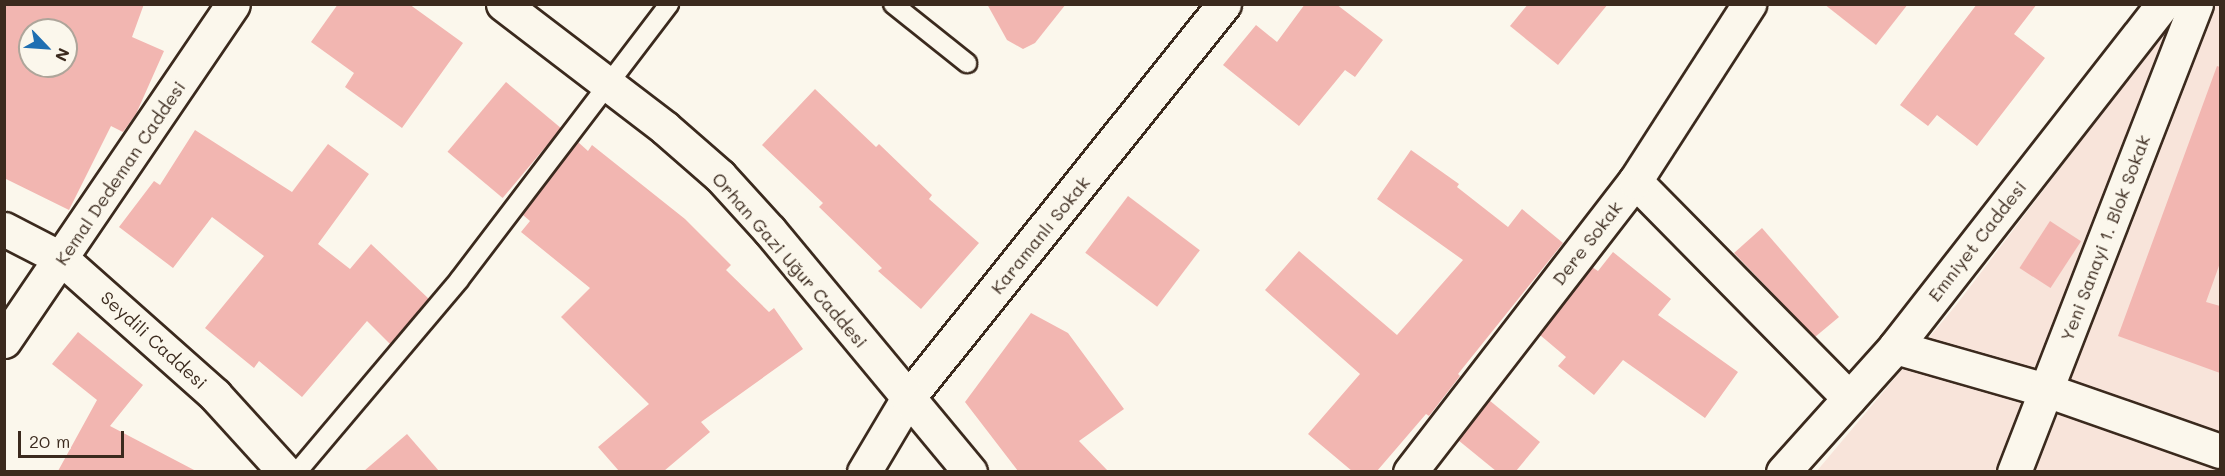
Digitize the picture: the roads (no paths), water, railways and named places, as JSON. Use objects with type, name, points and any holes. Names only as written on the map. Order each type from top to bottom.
[{"type":"street","name":"Kemal Dedeman Caddesi","points":[[4,341],[62,259],[233,4]]},
{"type":"street","name":"Orhan Gazi Uğur Caddesi","points":[[503,4],[720,176],[770,231],[970,471]]},
{"type":"street","name":"Karamanlı Sokak","points":[[864,471],[908,398],[1224,4]]},
{"type":"street","name":"Dere Sokak","points":[[1410,471],[1635,181],[1749,4]]},
{"type":"street","name":"Emniyet Caddesi","points":[[1783,471],[1894,347],[2163,4]]},
{"type":"street","name":"Yeni Sanayi 1. Blok Sokak","points":[[2014,471],[2196,4]]},
{"type":"street","points":[[1635,181],[1849,398]]},
{"type":"street","name":"Seydili Caddesi","points":[[4,229],[62,259],[215,395],[285,471]]},
{"type":"street","points":[[1894,347],[2046,390],[2220,451]]},
{"type":"lane","points":[[297,471],[459,280],[669,4]]},
{"type":"lane","points":[[893,4],[967,63]]}]
